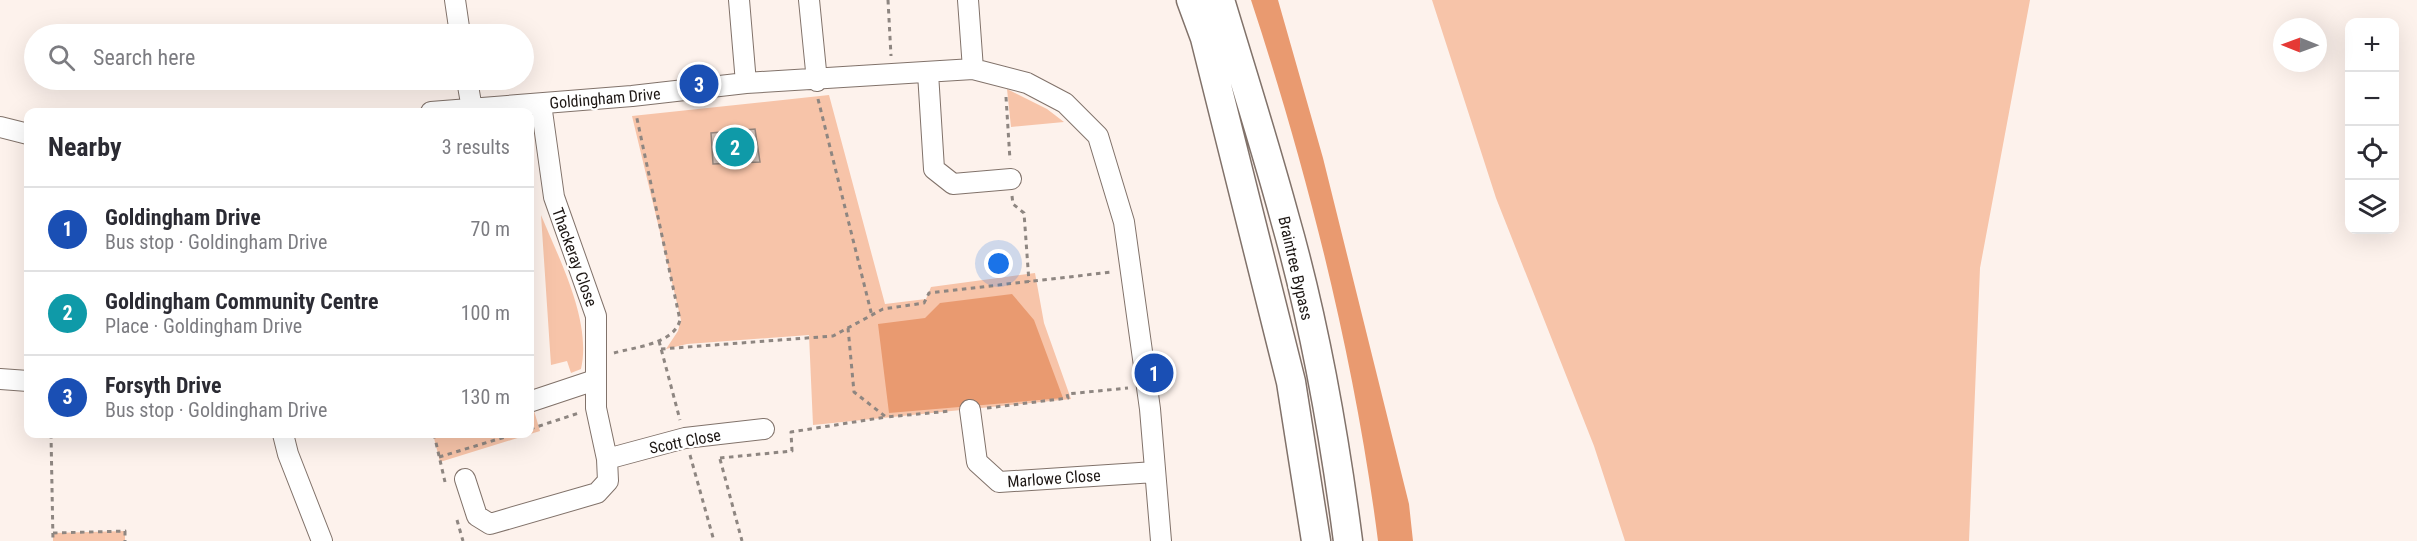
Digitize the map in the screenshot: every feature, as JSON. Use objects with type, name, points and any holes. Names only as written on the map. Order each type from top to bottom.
[{"type":"highway","name":"Braintree Bypass","points":[[1191,0],[1205,38],[1291,382],[1316,541]]},
{"type":"highway","name":"Braintree Bypass","points":[[1220,0],[1286,220],[1318,357],[1341,484],[1348,541]]},
{"type":"street","points":[[455,0],[459,24]]},
{"type":"street","points":[[739,0],[746,83]]},
{"type":"street","points":[[809,0],[815,81]]},
{"type":"street","points":[[968,0],[973,69]]},
{"type":"street","name":"Goldingham Drive","points":[[486,108],[632,96],[746,83],[815,81],[973,69],[1027,83],[1065,103],[1098,136],[1124,222],[1149,398],[1161,541]]},
{"type":"street","points":[[928,73],[934,169],[953,184],[1011,179]]},
{"type":"street","points":[[469,90],[472,108]]},
{"type":"street","name":"Thackeray Close","points":[[465,479],[477,516],[489,524],[597,493],[608,481],[607,459],[596,408],[596,316],[554,197],[541,104]]},
{"type":"street","points":[[0,127],[24,133]]},
{"type":"street","points":[[0,379],[24,381]]},
{"type":"street","points":[[534,400],[595,380]]},
{"type":"street","name":"Marlowe Close","points":[[970,410],[977,462],[999,482],[1155,472]]},
{"type":"street","name":"Scott Close","points":[[607,459],[685,438],[764,429]]},
{"type":"street","points":[[284,438],[322,541]]},
{"type":"path","points":[[888,0],[892,75]]},
{"type":"path","points":[[815,81],[872,315]]},
{"type":"path","points":[[595,358],[659,340],[678,327],[680,320],[632,96]]},
{"type":"path","points":[[661,349],[833,336],[883,309],[924,303],[929,294],[1131,270]]},
{"type":"path","points":[[659,340],[714,541]]},
{"type":"path","points":[[534,428],[596,408]]},
{"type":"path","points":[[742,541],[720,458],[792,451],[791,432],[886,417]]},
{"type":"path","points":[[51,438],[53,541]]},
{"type":"path","points":[[439,457],[502,438]]},
{"type":"path","points":[[53,533],[125,531],[125,541]]},
{"type":"shaded area","points":[[1251,0],[1278,0],[1323,158],[1409,504],[1413,541],[1378,541],[1343,336],[1292,132]]},
{"type":"shaded area","points":[[1432,0],[2030,0],[1980,268],[1969,541],[1625,541],[1594,446],[1496,198]]},
{"type":"shaded area","points":[[1007,89],[1047,109],[1064,122],[1011,127]]},
{"type":"shaded area","points":[[829,95],[885,304],[926,299],[931,287],[1035,273],[1044,323],[1071,399],[813,425],[809,335],[687,344],[666,349],[678,331],[681,320],[632,116]]},
{"type":"shaded area","points":[[541,215],[572,290],[582,331],[581,369],[571,373],[567,361],[551,365]]},
{"type":"shaded area","points":[[1012,294],[1034,320],[1063,398],[889,413],[878,324],[925,318],[940,303]]},
{"type":"shaded area","points":[[534,411],[540,431],[534,433]]},
{"type":"shaded area","points":[[434,438],[517,438],[440,462]]},
{"type":"shaded area","points":[[125,531],[125,541],[53,541],[53,533]]},
{"type":"building","points":[[755,129],[760,162],[713,164],[711,133]]},
{"type":"place","name":"Forsyth Drive","points":[[699,84]]},
{"type":"place","name":"Goldingham Community Centre","points":[[735,147]]},
{"type":"place","name":"Goldingham Drive","points":[[1154,373]]}]
